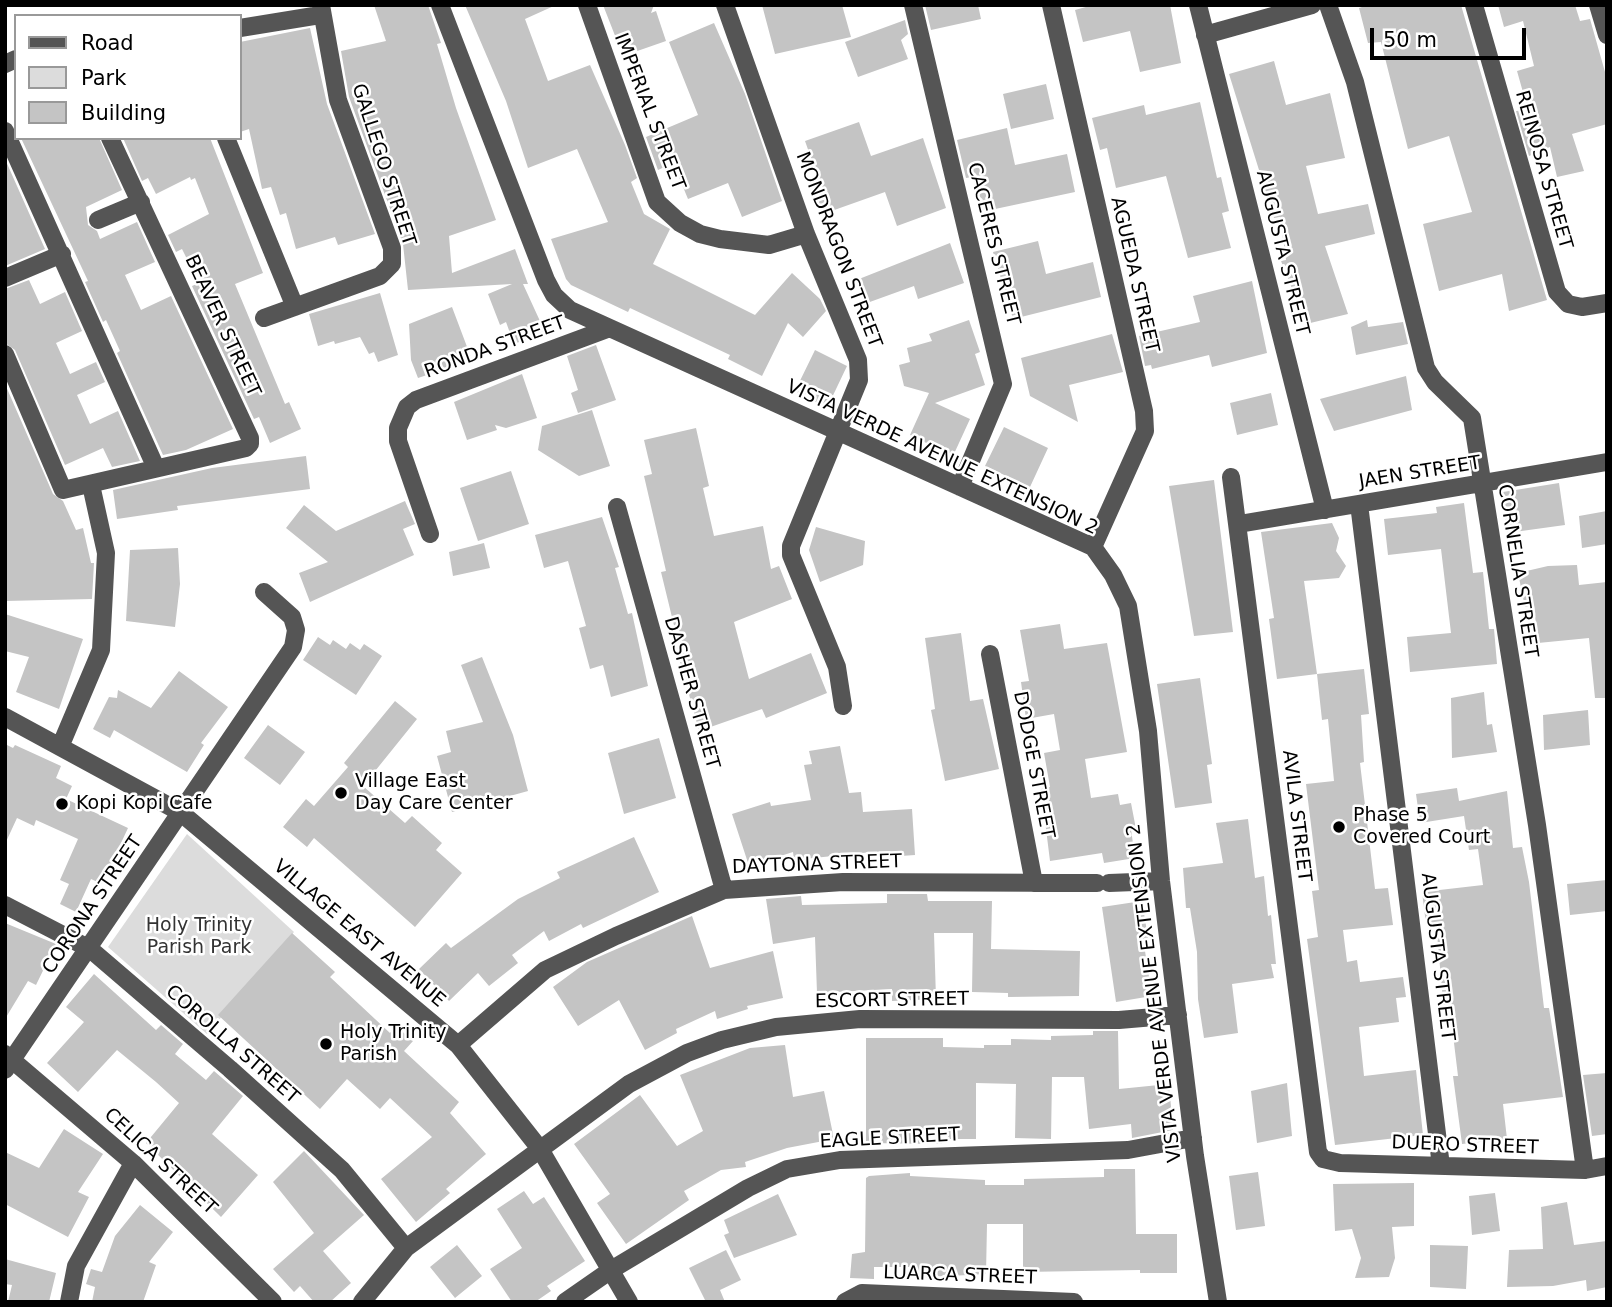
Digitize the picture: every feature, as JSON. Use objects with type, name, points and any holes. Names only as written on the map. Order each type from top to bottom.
[{"type":"street","name":"VISTA VERDE AVENUE EXTENSION 2","points":[[440,5],[554,295],[570,310],[1093,547],[1113,575],[1128,606],[1148,731],[1161,881],[1193,1138],[1218,1302]]},
{"type":"street","name":"IMPERIAL STREET","points":[[587,5],[657,202],[680,223],[700,234],[720,239],[769,245],[806,234]]},
{"type":"street","name":"CACERES STREET","points":[[913,5],[1003,384],[960,487]]},
{"type":"street","name":"AGUEDA STREET","points":[[1051,5],[1144,411],[1145,431],[1093,547]]},
{"type":"street","name":"AUGUSTA STREET","points":[[1198,5],[1325,510]]},
{"type":"street","points":[[1205,35],[1312,5]]},
{"type":"street","name":"CORNELIA STREET","points":[[1328,5],[1355,82],[1426,368],[1435,382],[1472,418],[1537,825],[1585,1170]]},
{"type":"street","name":"REINOSA STREET","points":[[1474,5],[1557,292],[1568,304],[1582,307],[1607,303]]},
{"type":"street","points":[[1598,5],[1607,36]]},
{"type":"street","name":"MONDRAGON STREET","points":[[728,6],[806,234],[858,360],[859,380],[791,546],[790,555],[837,667],[843,706]]},
{"type":"street","name":"GALLEGO STREET","points":[[242,29],[320,10],[338,100],[393,256],[392,264],[380,276],[264,318]]},
{"type":"street","points":[[5,131],[156,468]]},
{"type":"street","name":"BEAVER STREET","points":[[5,354],[60,486],[66,491],[246,448],[251,441],[111,140]]},
{"type":"street","points":[[227,140],[295,307]]},
{"type":"street","points":[[98,220],[141,202]]},
{"type":"street","points":[[5,278],[61,254]]},
{"type":"street","name":"RONDA STREET","points":[[430,534],[398,441],[398,428],[407,407],[415,400],[607,328]]},
{"type":"street","name":"JAEN STREET","points":[[1239,524],[1607,462]]},
{"type":"street","name":"AVILA STREET","points":[[1231,477],[1316,1145],[1323,1159]]},
{"type":"street","points":[[61,747],[101,650],[106,553],[91,485]]},
{"type":"street","name":"AUGUSTA STREET","points":[[1359,504],[1441,1166]]},
{"type":"street","name":"DASHER STREET","points":[[617,507],[724,890]]},
{"type":"street","name":"CORONA STREET","points":[[8,1061],[90,950],[293,647],[296,630],[292,617],[264,592]]},
{"type":"street","name":"DODGE STREET","points":[[990,654],[1034,883]]},
{"type":"street","name":"VILLAGE EAST AVENUE","points":[[5,717],[180,812],[458,1045],[540,1149],[629,1302]]},
{"type":"street","name":"DAYTONA STREET","points":[[458,1045],[545,970],[724,890],[843,882],[1161,881]]},
{"type":"street","name":"COROLLA STREET","points":[[5,905],[90,950],[342,1170],[406,1248]]},
{"type":"street","name":"ESCORT STREET","points":[[362,1302],[406,1248],[628,1084],[687,1053],[722,1040],[776,1027],[860,1019],[1119,1020],[1178,1015]]},
{"type":"street","name":"CELICA STREET","points":[[8,1061],[133,1163],[273,1302]]},
{"type":"street","name":"EAGLE STREET","points":[[565,1302],[611,1270],[748,1188],[787,1169],[840,1160],[1128,1150],[1193,1138]]},
{"type":"street","name":"DUERO STREET","points":[[1323,1159],[1340,1163],[1585,1170],[1607,1166]]},
{"type":"street","points":[[69,1302],[76,1266],[133,1163]]},
{"type":"street","name":"LUARCA STREET","points":[[845,1302],[862,1293],[1074,1302]]},
{"type":"green space","name":"Holy Trinity Parish Park","points":[[187,834],[294,932],[207,1034],[108,947]]},
{"type":"building","points":[[374,5],[428,5],[441,43],[437,44],[456,108],[496,220],[449,236],[452,273],[515,249],[528,284],[523,284],[545,332],[514,344],[506,322],[500,325],[488,294],[512,284],[408,290],[403,244],[349,97],[341,51],[386,41]]},
{"type":"building","points":[[465,5],[556,5],[525,19],[548,81],[590,65],[637,178],[631,182],[644,214],[670,229],[653,264],[755,315],[792,273],[820,299],[826,311],[803,337],[788,323],[762,376],[728,359],[730,355],[630,308],[628,312],[571,285],[566,279],[551,239],[608,222],[577,149],[528,168],[506,101]]},
{"type":"building","points":[[603,5],[654,5],[651,13],[656,11],[666,41],[623,56]]},
{"type":"building","points":[[762,5],[842,5],[851,37],[775,54]]},
{"type":"building","points":[[925,5],[978,5],[981,19],[931,30]]},
{"type":"building","points":[[1093,5],[1170,5],[1181,63],[1140,72],[1130,31],[1083,42],[1075,10]]},
{"type":"building","points":[[1368,5],[1461,5],[1547,300],[1509,311],[1502,274],[1439,291],[1423,224],[1472,212],[1449,136],[1408,149],[1381,42],[1368,43],[1359,8]]},
{"type":"building","points":[[1498,5],[1575,5],[1580,21],[1590,19],[1607,79],[1607,124],[1572,134],[1584,171],[1557,177],[1550,147],[1529,156],[1516,111],[1528,110],[1517,71],[1534,66],[1523,21],[1504,27]]},
{"type":"building","points":[[905,20],[908,34],[901,40],[908,59],[858,77],[845,42]]},
{"type":"building","points":[[714,23],[745,94],[782,201],[742,217],[728,183],[688,199],[673,163],[658,170],[646,137],[698,115],[669,42]]},
{"type":"building","points":[[310,28],[327,104],[375,234],[338,245],[335,237],[296,249],[286,213],[280,215],[271,187],[262,189],[249,129],[242,131],[242,42]]},
{"type":"building","points":[[1274,61],[1286,105],[1330,93],[1345,158],[1306,166],[1318,214],[1368,204],[1375,234],[1325,246],[1348,314],[1306,324],[1281,261],[1286,260],[1280,217],[1274,218],[1229,74]]},
{"type":"building","points":[[1046,84],[1054,119],[1011,129],[1003,94]]},
{"type":"building","points":[[1200,102],[1217,178],[1221,177],[1229,211],[1222,213],[1231,248],[1188,258],[1166,176],[1116,188],[1107,148],[1100,150],[1092,118],[1144,105],[1146,115]]},
{"type":"building","points":[[859,122],[871,156],[923,138],[946,208],[897,226],[885,192],[823,214],[811,178],[817,175],[805,141]]},
{"type":"building","points":[[1007,128],[1015,165],[1067,154],[1075,192],[981,212],[973,177],[966,178],[957,140]]},
{"type":"building","points":[[22,140],[100,140],[122,190],[86,207],[88,225],[97,231],[100,239],[137,222],[155,262],[125,275],[141,310],[171,296],[233,429],[186,450],[163,455],[117,353],[120,351],[85,282],[88,281]]},
{"type":"building","points":[[124,140],[211,140],[263,273],[235,284],[285,404],[289,402],[301,429],[270,443],[259,417],[254,419],[192,286],[199,283],[182,249],[176,252],[168,235],[209,214],[195,178],[191,180],[190,177],[156,194],[148,178],[142,181]]},
{"type":"building","points":[[5,159],[45,249],[5,266]]},
{"type":"building","points":[[1038,241],[1046,274],[1093,262],[1101,297],[1013,319],[993,252]]},
{"type":"building","points":[[950,243],[964,283],[918,299],[914,286],[867,303],[859,279]]},
{"type":"building","points":[[29,280],[40,304],[65,292],[82,331],[56,343],[70,374],[96,362],[105,382],[77,395],[90,424],[118,411],[140,461],[112,467],[103,448],[65,465],[15,350],[5,343],[5,289]]},
{"type":"building","points":[[1252,281],[1267,353],[1212,367],[1209,355],[1152,369],[1151,365],[1145,366],[1139,336],[1200,322],[1193,296]]},
{"type":"building","points":[[380,293],[398,355],[378,362],[374,352],[369,354],[360,337],[318,346],[309,314]]},
{"type":"building","points":[[452,307],[472,360],[418,378],[411,360],[409,324]]},
{"type":"building","points":[[969,320],[980,352],[975,354],[985,385],[935,403],[970,419],[953,456],[910,435],[929,393],[904,386],[899,365],[910,362],[907,348],[932,341],[929,334]]},
{"type":"building","points":[[1367,320],[1368,327],[1403,322],[1408,344],[1356,355],[1351,327]]},
{"type":"building","points":[[1112,334],[1123,372],[1069,385],[1078,422],[1030,396],[1021,358]]},
{"type":"building","points":[[596,345],[616,400],[578,413],[571,393],[578,390],[567,356]]},
{"type":"building","points":[[815,350],[847,366],[827,408],[795,391]]},
{"type":"building","points":[[522,374],[537,418],[506,428],[495,425],[497,430],[467,440],[454,402]]},
{"type":"building","points":[[1406,376],[1412,410],[1334,431],[1320,399]]},
{"type":"building","points":[[5,384],[53,494],[63,501],[76,530],[83,528],[91,563],[94,563],[92,599],[5,601]]},
{"type":"building","points":[[1271,393],[1278,425],[1237,435],[1230,403]]},
{"type":"building","points":[[592,410],[610,466],[579,476],[538,450],[542,426]]},
{"type":"building","points":[[1004,427],[1048,448],[1030,487],[985,466]]},
{"type":"building","points":[[696,428],[709,486],[703,488],[714,536],[763,526],[771,569],[779,566],[792,599],[734,622],[749,679],[811,653],[827,693],[766,718],[762,709],[699,731],[676,647],[679,646],[661,572],[666,571],[644,476],[652,474],[644,440]]},
{"type":"building","points":[[306,456],[310,489],[177,506],[178,510],[117,519],[113,490],[212,468]]},
{"type":"building","points":[[511,471],[529,524],[478,541],[460,488]]},
{"type":"building","points":[[1214,480],[1233,632],[1194,636],[1169,486]]},
{"type":"building","points":[[1559,483],[1565,525],[1507,533],[1503,492]]},
{"type":"building","points":[[405,501],[415,524],[403,529],[414,555],[310,602],[299,573],[328,562],[286,528],[304,505],[336,531]]},
{"type":"building","points":[[1464,503],[1473,573],[1483,572],[1489,629],[1494,629],[1497,664],[1410,672],[1407,637],[1451,633],[1441,549],[1388,555],[1384,519],[1437,513],[1436,507]]},
{"type":"building","points":[[1607,511],[1607,544],[1582,548],[1579,516]]},
{"type":"building","points":[[602,517],[619,567],[615,568],[628,614],[632,613],[648,686],[611,697],[603,665],[590,669],[579,628],[586,626],[568,561],[544,568],[535,535]]},
{"type":"building","points":[[1332,523],[1339,538],[1336,551],[1346,566],[1339,578],[1304,581],[1317,674],[1277,679],[1269,619],[1274,618],[1261,532]]},
{"type":"building","points":[[816,527],[865,541],[863,565],[820,582],[809,550]]},
{"type":"building","points":[[484,543],[490,568],[453,576],[449,552]]},
{"type":"building","points":[[178,548],[180,584],[175,627],[126,621],[130,550]]},
{"type":"building","points":[[1577,565],[1579,585],[1607,582],[1607,698],[1595,698],[1589,638],[1538,643],[1534,606],[1525,607],[1518,573],[1548,566]]},
{"type":"building","points":[[5,614],[83,639],[59,709],[16,692],[29,657],[5,651]]},
{"type":"building","points":[[1060,624],[1064,649],[1107,643],[1127,752],[1085,759],[1091,798],[1118,794],[1120,805],[1131,803],[1136,829],[1131,829],[1135,858],[1104,863],[1102,853],[1050,861],[1041,789],[1050,787],[1044,753],[1060,750],[1054,714],[1026,719],[1021,682],[1029,681],[1020,630]]},
{"type":"building","points":[[961,633],[970,701],[983,699],[999,769],[945,781],[931,710],[935,709],[925,638]]},
{"type":"building","points":[[318,637],[330,645],[333,640],[346,649],[350,643],[360,650],[364,644],[382,656],[356,695],[303,660]]},
{"type":"building","points":[[482,657],[513,735],[528,791],[452,812],[437,756],[451,752],[446,731],[483,722],[461,665]]},
{"type":"building","points":[[1364,669],[1369,714],[1361,715],[1364,762],[1360,763],[1375,889],[1388,888],[1393,925],[1343,930],[1347,962],[1357,960],[1360,982],[1403,977],[1406,997],[1396,998],[1399,1022],[1359,1027],[1364,1076],[1416,1070],[1423,1135],[1335,1145],[1307,939],[1318,937],[1312,891],[1319,890],[1306,784],[1334,781],[1328,719],[1322,720],[1317,674]]},
{"type":"building","points":[[179,671],[228,707],[201,743],[204,745],[187,772],[114,730],[110,738],[93,729],[109,697],[117,698],[118,690],[151,708]]},
{"type":"building","points":[[1200,678],[1212,764],[1207,765],[1212,803],[1175,808],[1157,684]]},
{"type":"building","points":[[1484,692],[1487,725],[1492,724],[1497,752],[1452,758],[1451,698]]},
{"type":"building","points":[[395,701],[417,719],[363,786],[405,823],[412,816],[442,843],[436,850],[462,873],[415,927],[314,838],[307,847],[283,827],[306,799],[314,806],[348,767],[344,763]]},
{"type":"building","points":[[1588,710],[1590,745],[1544,750],[1543,715]]},
{"type":"building","points":[[268,725],[305,752],[280,785],[244,758]]},
{"type":"building","points":[[659,738],[676,798],[624,814],[608,753]]},
{"type":"building","points":[[5,744],[13,748],[15,745],[61,766],[56,778],[72,786],[66,799],[128,828],[102,884],[91,879],[76,912],[60,904],[69,884],[60,880],[78,839],[36,820],[34,826],[17,818],[5,844]]},
{"type":"building","points":[[840,746],[849,793],[861,792],[863,812],[912,809],[915,855],[872,858],[872,852],[794,860],[793,852],[749,866],[732,814],[770,802],[771,806],[811,800],[804,765],[812,764],[809,751]]},
{"type":"building","points":[[1457,788],[1459,801],[1507,791],[1513,848],[1522,847],[1529,882],[1544,1008],[1549,1008],[1563,1097],[1503,1104],[1507,1139],[1462,1144],[1453,1076],[1458,1076],[1450,1010],[1444,1011],[1436,923],[1426,924],[1422,892],[1483,885],[1478,849],[1469,850],[1464,816],[1420,823],[1416,794]]},
{"type":"building","points":[[1248,819],[1255,878],[1264,876],[1268,916],[1271,915],[1276,964],[1271,964],[1274,978],[1232,984],[1238,1033],[1204,1038],[1198,999],[1197,952],[1190,908],[1186,908],[1183,868],[1223,863],[1216,823]]},
{"type":"building","points":[[634,837],[659,892],[583,928],[581,924],[549,941],[544,931],[512,955],[518,963],[489,986],[478,973],[449,1001],[419,969],[446,943],[451,948],[518,899],[560,878],[557,872]]},
{"type":"building","points":[[1607,880],[1607,911],[1570,915],[1567,884]]},
{"type":"building","points":[[887,894],[927,894],[928,901],[992,901],[991,949],[1080,951],[1079,996],[1008,997],[1008,993],[972,992],[973,933],[934,933],[936,999],[892,1001],[892,989],[817,993],[815,937],[773,944],[766,899],[801,896],[802,905],[887,903]]},
{"type":"building","points":[[1142,901],[1150,950],[1145,951],[1152,996],[1116,1002],[1102,907]]},
{"type":"building","points":[[692,916],[710,968],[773,951],[783,998],[747,1006],[748,1009],[717,1019],[715,1011],[676,1029],[677,1033],[645,1050],[619,1000],[578,1026],[553,987],[587,962]]},
{"type":"building","points":[[5,923],[56,944],[36,985],[28,981],[5,1019]]},
{"type":"building","points":[[292,933],[335,972],[330,977],[390,1033],[396,1026],[413,1041],[404,1051],[459,1102],[450,1113],[486,1154],[446,1189],[450,1193],[416,1222],[381,1179],[432,1137],[390,1098],[380,1109],[347,1079],[320,1109],[218,1015]]},
{"type":"building","points":[[94,974],[156,1030],[161,1025],[183,1044],[175,1054],[206,1080],[214,1071],[243,1096],[212,1134],[258,1175],[221,1217],[146,1143],[179,1103],[156,1082],[117,1050],[78,1092],[47,1063],[84,1022],[66,1007]]},
{"type":"building","points":[[1093,1031],[1118,1031],[1119,1089],[1169,1084],[1173,1130],[1132,1138],[1131,1124],[1089,1129],[1084,1077],[1052,1077],[1051,1139],[1015,1138],[1016,1084],[976,1083],[976,1139],[942,1139],[942,1144],[866,1143],[866,1038],[943,1038],[943,1047],[984,1048],[984,1045],[1011,1045],[1011,1039],[1051,1040],[1051,1036],[1093,1035]]},
{"type":"building","points":[[785,1045],[793,1097],[824,1091],[834,1139],[787,1148],[745,1162],[746,1167],[721,1170],[684,1191],[689,1200],[626,1244],[597,1203],[610,1194],[574,1144],[640,1095],[677,1146],[703,1131],[680,1075],[750,1048]]},
{"type":"building","points":[[1607,1073],[1607,1134],[1592,1136],[1583,1075]]},
{"type":"building","points":[[1287,1083],[1292,1136],[1257,1143],[1251,1091]]},
{"type":"building","points":[[64,1129],[103,1154],[78,1192],[89,1197],[68,1237],[5,1204],[5,1152],[39,1168]]},
{"type":"building","points":[[304,1151],[364,1215],[323,1251],[351,1283],[330,1302],[314,1302],[300,1286],[294,1292],[273,1269],[314,1233],[273,1182]]},
{"type":"building","points":[[1104,1169],[1135,1169],[1136,1234],[1177,1234],[1177,1273],[1140,1273],[1140,1270],[1023,1272],[1023,1224],[987,1224],[986,1274],[912,1278],[912,1267],[874,1267],[874,1279],[850,1278],[852,1254],[865,1252],[866,1178],[869,1176],[910,1173],[910,1176],[985,1180],[985,1185],[1024,1185],[1024,1179],[1104,1177]]},
{"type":"building","points":[[1258,1172],[1265,1226],[1236,1230],[1229,1176]]},
{"type":"building","points":[[1414,1183],[1414,1226],[1392,1227],[1395,1258],[1389,1277],[1355,1278],[1361,1258],[1352,1229],[1335,1231],[1333,1184]]},
{"type":"building","points":[[524,1191],[533,1204],[544,1197],[585,1261],[547,1286],[551,1291],[535,1302],[512,1302],[490,1269],[522,1248],[497,1209]]},
{"type":"building","points":[[1495,1193],[1500,1231],[1472,1235],[1469,1196]]},
{"type":"building","points":[[778,1194],[797,1235],[734,1258],[724,1235],[729,1233],[724,1220]]},
{"type":"building","points":[[1567,1202],[1574,1245],[1607,1241],[1607,1287],[1587,1291],[1586,1280],[1553,1286],[1507,1287],[1509,1250],[1543,1249],[1541,1207]]},
{"type":"building","points":[[140,1205],[173,1232],[149,1262],[156,1265],[143,1302],[92,1302],[95,1287],[86,1284],[91,1269],[102,1272],[115,1236]]},
{"type":"building","points":[[457,1245],[482,1276],[455,1298],[430,1267]]},
{"type":"building","points":[[1430,1245],[1468,1246],[1466,1289],[1430,1287]]},
{"type":"building","points":[[726,1250],[741,1280],[720,1290],[725,1302],[706,1302],[689,1268]]},
{"type":"building","points":[[5,1259],[56,1273],[49,1302],[8,1302],[12,1285],[5,1284]]},
{"type":"place","name":"Village East Day Care Center","points":[[341,793]]},
{"type":"place","name":"Kopi Kopi Cafe","points":[[62,804]]},
{"type":"place","name":"Phase 5 Covered Court","points":[[1339,827]]},
{"type":"place","name":"Holy Trinity Parish","points":[[326,1044]]}]
